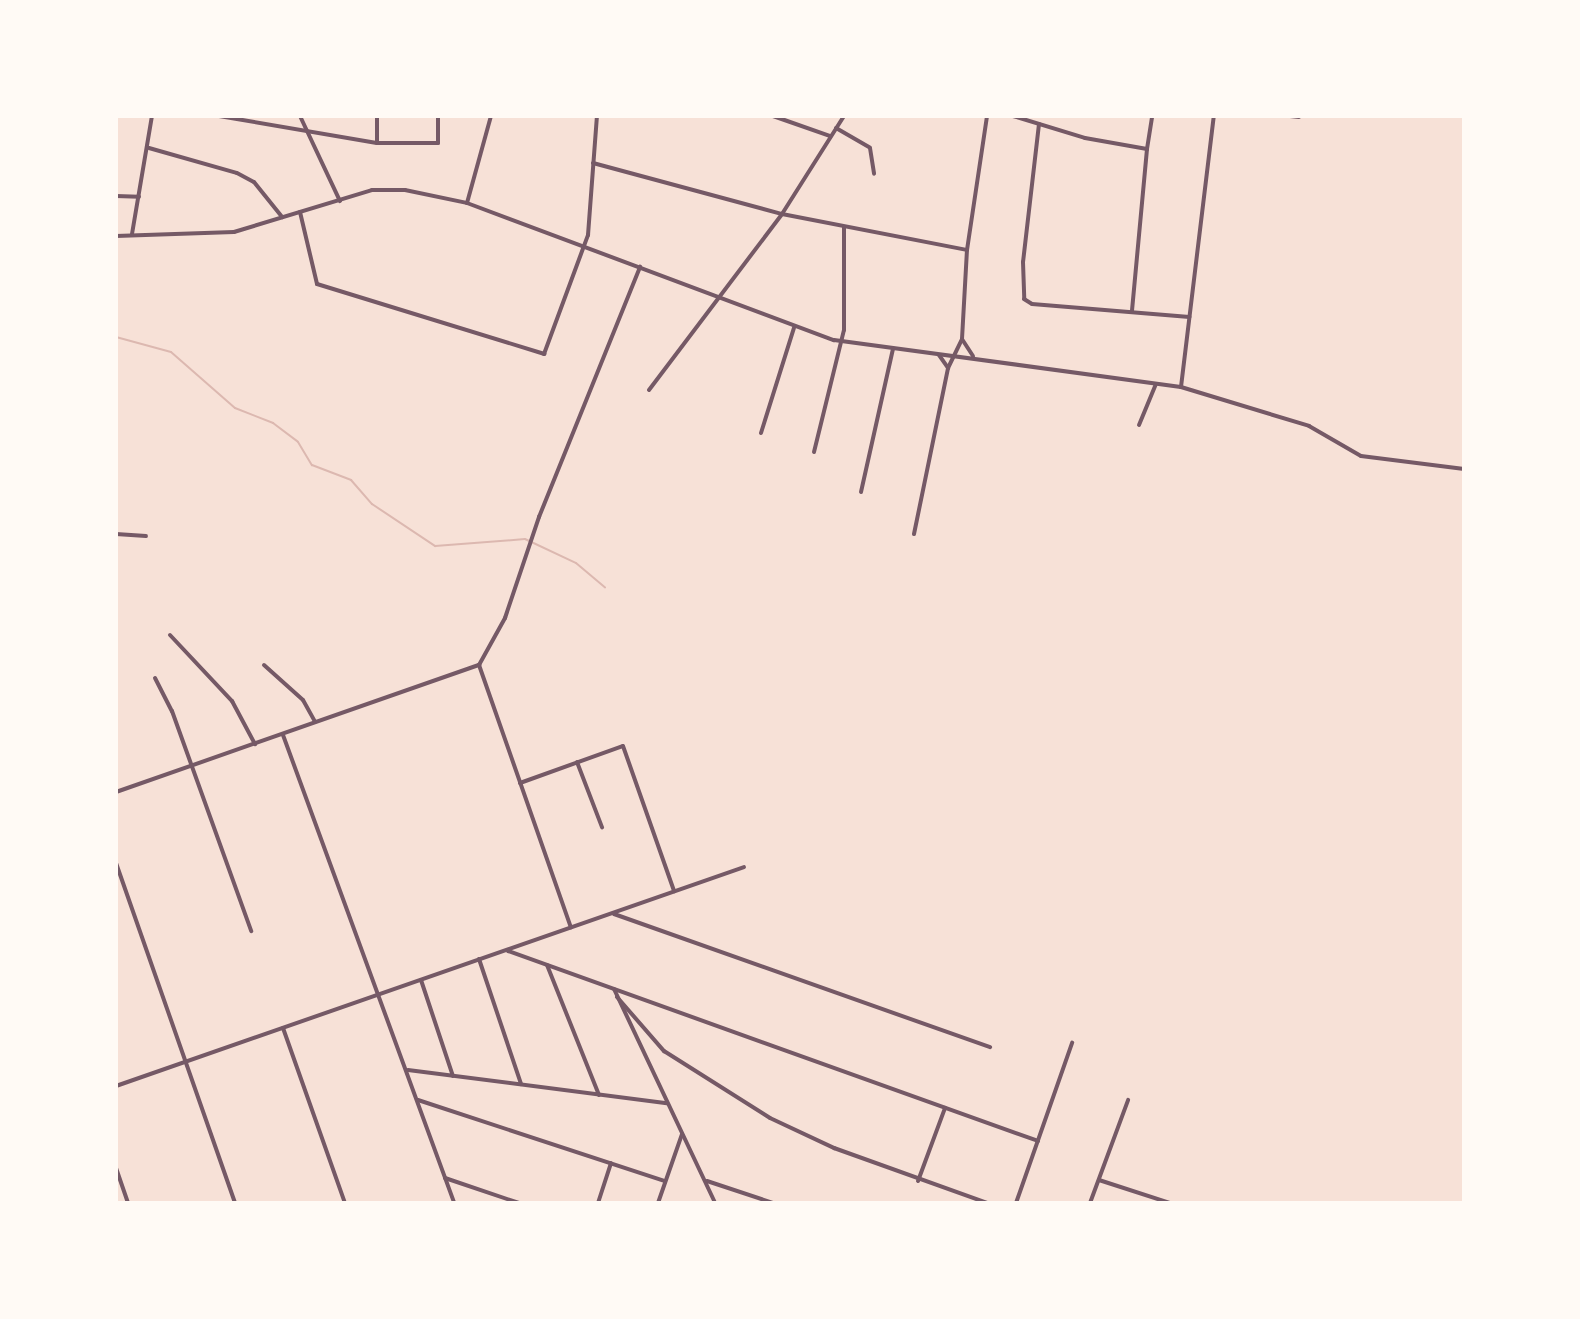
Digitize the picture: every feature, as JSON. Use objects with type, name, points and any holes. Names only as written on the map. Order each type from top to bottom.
[{"type":"street","points":[[132,234],[152,116]]},
{"type":"street","points":[[219,116],[304,128],[377,143],[438,143],[438,116]]},
{"type":"street","points":[[300,116],[340,201]]},
{"type":"street","points":[[377,116],[377,143]]},
{"type":"street","points":[[467,203],[491,116]]},
{"type":"street","points":[[300,212],[317,284],[544,354],[585,247],[597,116]]},
{"type":"street","points":[[773,116],[830,136]]},
{"type":"street","points":[[649,390],[782,214],[844,116]]},
{"type":"street","points":[[914,534],[948,368],[962,339],[967,250],[987,116]]},
{"type":"street","points":[[1013,116],[1147,149]]},
{"type":"street","points":[[1132,312],[1152,116]]},
{"type":"street","points":[[1181,387],[1214,116]]},
{"type":"street","points":[[1290,116],[1299,117]]},
{"type":"street","points":[[1039,124],[1023,262],[1024,299],[1032,304],[1189,317]]},
{"type":"street","points":[[836,128],[870,148],[874,174]]},
{"type":"street","points":[[149,148],[237,173],[254,182],[282,217]]},
{"type":"street","points":[[593,163],[782,214],[967,250]]},
{"type":"street","points":[[116,236],[212,235],[385,188],[467,203],[722,296],[794,328],[841,342],[939,355],[973,356],[1181,387],[1309,426],[1361,456],[1421,468],[1464,469]]},
{"type":"street","points":[[116,196],[139,197]]},
{"type":"street","points":[[814,452],[841,342],[844,227]]},
{"type":"street","points":[[116,792],[479,665],[505,618],[532,536],[640,267]]},
{"type":"street","points":[[761,433],[794,328]]},
{"type":"street","points":[[962,339],[973,356]]},
{"type":"street","points":[[861,492],[893,349]]},
{"type":"street","points":[[939,355],[948,368]]},
{"type":"street","points":[[1139,425],[1156,384]]},
{"type":"street","points":[[116,534],[146,536]]},
{"type":"street","points":[[170,635],[232,701],[255,744]]},
{"type":"street","points":[[264,665],[303,700],[315,723]]},
{"type":"street","points":[[479,665],[571,927]]},
{"type":"street","points":[[155,678],[191,766],[251,931]]},
{"type":"street","points":[[283,735],[408,1070],[454,1203]]},
{"type":"street","points":[[520,783],[623,746],[674,891]]},
{"type":"street","points":[[577,762],[602,827]]},
{"type":"street","points":[[116,863],[235,1203]]},
{"type":"street","points":[[116,1086],[744,867]]},
{"type":"street","points":[[612,913],[990,1047]]},
{"type":"street","points":[[505,950],[1038,1141]]},
{"type":"street","points":[[479,959],[521,1084]]},
{"type":"street","points":[[547,965],[599,1095]]},
{"type":"street","points":[[421,980],[453,1076]]},
{"type":"street","points":[[614,989],[715,1203]]},
{"type":"street","points":[[617,997],[664,1051],[770,1118],[918,1181],[988,1203]]},
{"type":"street","points":[[283,1028],[345,1203]]},
{"type":"street","points":[[1016,1203],[1072,1043]]},
{"type":"street","points":[[408,1070],[667,1103]]},
{"type":"street","points":[[418,1100],[665,1181]]},
{"type":"street","points":[[1090,1203],[1128,1100]]},
{"type":"street","points":[[918,1181],[945,1108]]},
{"type":"street","points":[[658,1203],[682,1134]]},
{"type":"street","points":[[598,1203],[611,1163]]},
{"type":"street","points":[[116,1168],[128,1203]]},
{"type":"street","points":[[445,1178],[519,1203]]},
{"type":"street","points":[[1099,1180],[1170,1203]]},
{"type":"street","points":[[704,1181],[773,1203]]},
{"type":"street","points":[[116,1194],[124,1191]]},
{"type":"waterway","points":[[116,337],[171,352],[235,408],[273,423],[298,442],[312,465],[351,480],[372,504],[435,546],[525,539],[576,563],[605,587]]}]
